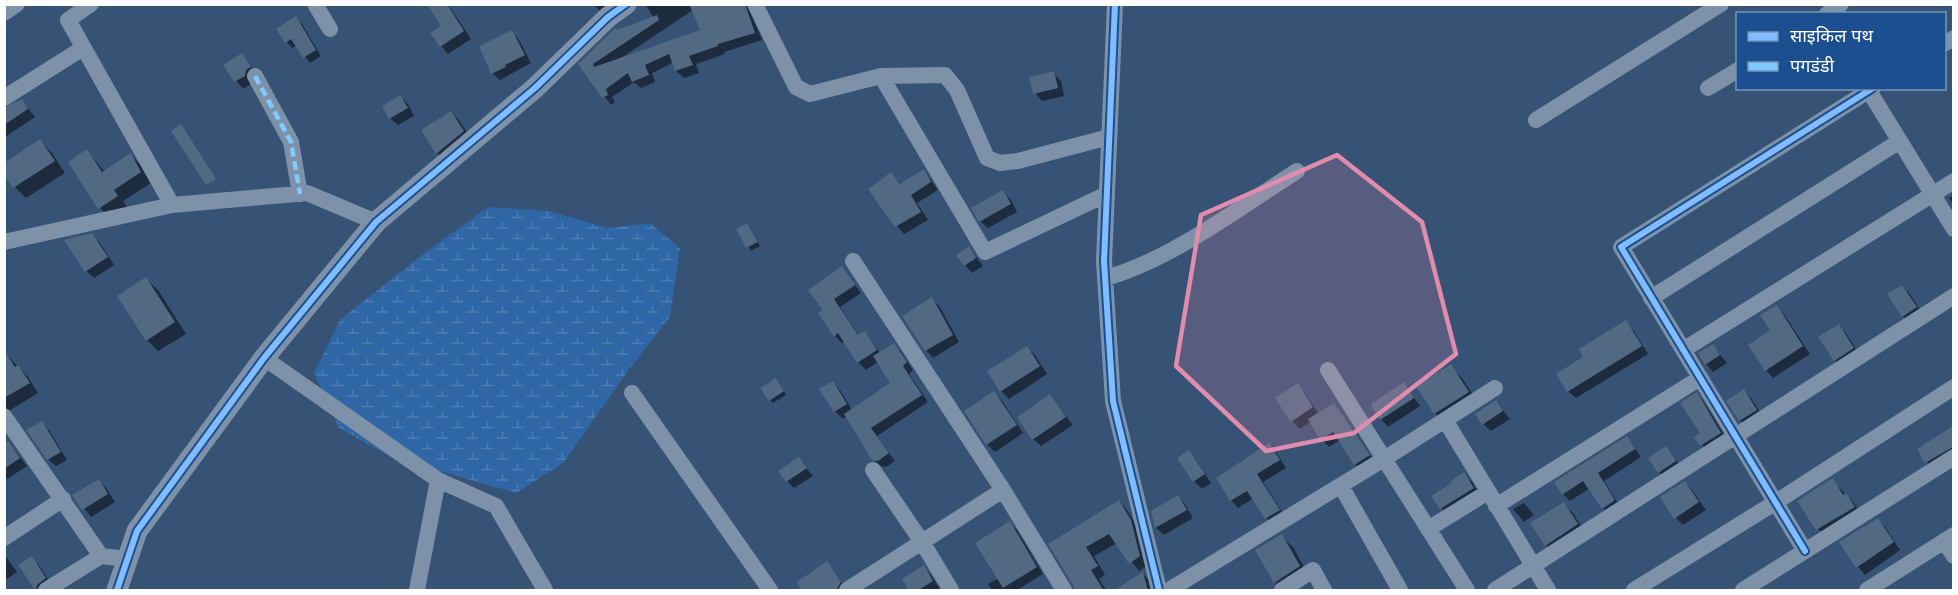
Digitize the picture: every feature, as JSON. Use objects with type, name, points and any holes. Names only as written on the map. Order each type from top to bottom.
[{"type":"street","points":[[4,12],[17,4]]},
{"type":"street","points":[[91,4],[68,20],[172,205]]},
{"type":"street","points":[[315,4],[330,29]]},
{"type":"street","points":[[117,591],[136,531],[264,358],[376,222],[535,88],[608,16],[626,4]]},
{"type":"street","points":[[755,4],[796,87],[810,94],[881,76],[945,75],[957,90],[987,158],[1000,163],[1018,161],[1109,137]]},
{"type":"street","points":[[1115,4],[1106,278],[1113,400],[1159,591]]},
{"type":"street","points":[[1536,120],[1721,4]]},
{"type":"street","points":[[4,98],[83,48]]},
{"type":"street","points":[[1708,88],[1736,71]]},
{"type":"street","points":[[255,76],[291,142],[300,194]]},
{"type":"street","points":[[881,76],[985,252],[1107,194]]},
{"type":"street","points":[[1805,551],[1621,247],[1871,90],[1953,229]]},
{"type":"street","points":[[1651,298],[1900,141]]},
{"type":"street","points":[[1106,278],[1127,272],[1178,245],[1297,171]]},
{"type":"street","points":[[1683,350],[1953,181]]},
{"type":"street","points":[[4,242],[172,205],[308,193],[376,222]]},
{"type":"street","points":[[853,261],[1003,490],[1064,591]]},
{"type":"street","points":[[1495,591],[1953,296]]},
{"type":"street","points":[[264,358],[438,480],[495,506],[545,591]]},
{"type":"street","points":[[1328,370],[1467,591]]},
{"type":"street","points":[[1428,529],[1492,499],[1700,378]]},
{"type":"street","points":[[1634,591],[1953,387]]},
{"type":"street","points":[[1169,591],[1495,388]]},
{"type":"street","points":[[632,393],[770,591]]},
{"type":"street","points":[[4,416],[10,434],[63,499],[101,556]]},
{"type":"street","points":[[1445,420],[1548,591]]},
{"type":"street","points":[[1743,591],[1953,457]]},
{"type":"street","points":[[873,470],[922,542],[951,591]]},
{"type":"street","points":[[417,591],[438,480]]},
{"type":"street","points":[[1341,486],[1400,591]]},
{"type":"street","points":[[848,591],[1003,490]]},
{"type":"street","points":[[4,538],[63,499]]},
{"type":"street","points":[[1866,591],[1949,538],[1953,556]]},
{"type":"street","points":[[46,591],[101,556],[128,559]]},
{"type":"street","points":[[1282,591],[1313,570],[1324,591]]},
{"type":"highlighted area","points":[[1337,155],[1422,222],[1456,354],[1354,433],[1266,451],[1176,366],[1201,215]]},
{"type":"green space","points":[[488,207],[549,211],[607,228],[650,223],[680,248],[670,317],[630,368],[563,463],[516,493],[391,457],[339,428],[314,373],[340,320],[422,255]]},
{"type":"building","points":[[427,4],[447,4],[464,31],[440,47],[430,33],[441,26]]},
{"type":"building","points":[[689,4],[745,4],[755,33],[689,56],[693,65],[675,71],[669,54],[645,65],[649,75],[632,82],[628,73],[606,89],[608,95],[602,98],[578,64],[615,28],[617,30],[657,15],[659,20],[593,64],[594,67],[700,30]]},
{"type":"building","points":[[296,16],[316,50],[303,58],[291,39],[285,43],[276,29]]},
{"type":"building","points":[[512,30],[525,55],[491,74],[479,46]]},
{"type":"building","points":[[242,53],[251,67],[246,70],[245,76],[234,82],[223,65]]},
{"type":"building","points":[[1054,71],[1058,88],[1033,94],[1029,77]]},
{"type":"building","points":[[400,95],[408,108],[389,119],[382,106]]},
{"type":"building","points":[[22,99],[28,109],[4,125],[4,108]]},
{"type":"building","points":[[451,111],[464,131],[436,154],[421,130]]},
{"type":"building","points":[[181,124],[216,179],[206,185],[171,131]]},
{"type":"building","points":[[40,139],[55,161],[13,188],[4,174],[4,163]]},
{"type":"building","points":[[87,149],[102,172],[131,153],[141,172],[114,190],[118,196],[98,209],[68,162]]},
{"type":"building","points":[[924,169],[931,182],[911,195],[921,212],[895,227],[868,189],[891,172],[900,184]]},
{"type":"building","points":[[1003,190],[1011,204],[979,222],[971,208]]},
{"type":"building","points":[[747,223],[758,242],[746,248],[736,229]]},
{"type":"building","points":[[92,233],[108,257],[85,272],[64,240]]},
{"type":"building","points":[[969,246],[976,258],[964,266],[956,255]]},
{"type":"building","points":[[842,266],[855,285],[834,299],[858,335],[865,331],[877,350],[857,363],[838,333],[834,337],[818,313],[823,310],[808,290]]},
{"type":"building","points":[[146,277],[175,322],[146,341],[117,296]]},
{"type":"building","points":[[1902,285],[1917,307],[1902,317],[1887,294]]},
{"type":"building","points":[[932,297],[953,335],[925,351],[902,316]]},
{"type":"building","points":[[1777,305],[1803,346],[1765,371],[1748,345],[1770,330],[1760,315]]},
{"type":"building","points":[[1626,320],[1642,346],[1567,392],[1556,374],[1583,357],[1579,349]]},
{"type":"building","points":[[1839,324],[1854,348],[1834,361],[1818,337]]},
{"type":"building","points":[[894,343],[907,362],[903,366],[922,395],[871,428],[889,453],[878,461],[872,460],[844,414],[890,383],[873,356]]},
{"type":"building","points":[[1713,344],[1720,355],[1705,365],[1698,353]]},
{"type":"building","points":[[1027,346],[1040,366],[1000,392],[987,371]]},
{"type":"building","points":[[4,350],[15,367],[18,365],[30,383],[4,398]]},
{"type":"building","points":[[1451,364],[1469,392],[1434,414],[1416,386]]},
{"type":"building","points":[[776,378],[784,391],[769,401],[760,388]]},
{"type":"building","points":[[833,381],[847,404],[834,412],[819,389]]},
{"type":"building","points":[[1404,382],[1414,398],[1380,420],[1372,408],[1372,403]]},
{"type":"building","points":[[1298,383],[1313,407],[1291,422],[1275,398]]},
{"type":"building","points":[[1744,389],[1757,410],[1739,421],[1726,401]]},
{"type":"building","points":[[994,391],[1017,425],[986,445],[964,411]]},
{"type":"building","points":[[1697,392],[1721,433],[1700,446],[1694,437],[1700,433],[1680,403]]},
{"type":"building","points":[[1050,394],[1066,417],[1032,440],[1017,417]]},
{"type":"building","points":[[1496,400],[1503,411],[1482,425],[1475,414]]},
{"type":"building","points":[[1334,403],[1370,455],[1354,465],[1333,432],[1320,440],[1308,419]]},
{"type":"building","points":[[42,421],[61,452],[47,460],[26,430]]},
{"type":"building","points":[[1953,426],[1953,447],[1925,463],[1917,449]]},
{"type":"building","points":[[1627,436],[1635,449],[1598,473],[1615,500],[1602,509],[1583,481],[1562,495],[1554,482]]},
{"type":"building","points":[[8,441],[20,458],[4,469],[4,443]]},
{"type":"building","points":[[1269,443],[1280,460],[1257,474],[1280,510],[1265,519],[1247,491],[1230,501],[1216,478]]},
{"type":"building","points":[[1666,446],[1676,461],[1658,473],[1648,458]]},
{"type":"building","points":[[1189,450],[1205,474],[1193,482],[1177,458]]},
{"type":"building","points":[[799,457],[807,468],[786,482],[778,471]]},
{"type":"building","points":[[1464,472],[1474,488],[1440,509],[1431,496],[1452,483],[1451,481]]},
{"type":"building","points":[[1833,478],[1843,495],[1846,493],[1855,507],[1816,530],[1797,501]]},
{"type":"building","points":[[99,479],[108,494],[82,510],[72,495]]},
{"type":"building","points":[[1685,481],[1699,502],[1674,519],[1660,497]]},
{"type":"building","points":[[1178,495],[1187,510],[1155,528],[1151,511]]},
{"type":"building","points":[[1119,500],[1131,520],[1140,556],[1129,564],[1109,534],[1086,547],[1098,566],[1091,570],[1104,591],[1074,591],[1073,585],[1048,544]]},
{"type":"building","points":[[1564,502],[1578,524],[1545,546],[1530,523]]},
{"type":"building","points":[[1878,518],[1894,542],[1856,568],[1839,542]]},
{"type":"building","points":[[1010,521],[1037,567],[1003,588],[975,543]]},
{"type":"building","points":[[1282,534],[1300,566],[1274,583],[1255,550]]},
{"type":"building","points":[[32,556],[46,578],[37,585],[36,591],[18,565]]},
{"type":"building","points":[[827,561],[841,582],[837,589],[834,591],[802,591],[797,582]]},
{"type":"building","points":[[924,565],[933,581],[917,591],[909,591],[902,579]]},
{"type":"building","points":[[1143,572],[1148,591],[1113,591]]},
{"type":"marked path","points":[[255,76],[291,142],[300,194]]},
{"type":"cycle path","points":[[117,590],[137,531],[264,358],[376,222],[535,88],[608,17],[626,4]]},
{"type":"cycle path","points":[[1115,4],[1104,261],[1113,401],[1159,590]]},
{"type":"cycle path","points":[[1805,551],[1621,247],[1870,90]]}]
